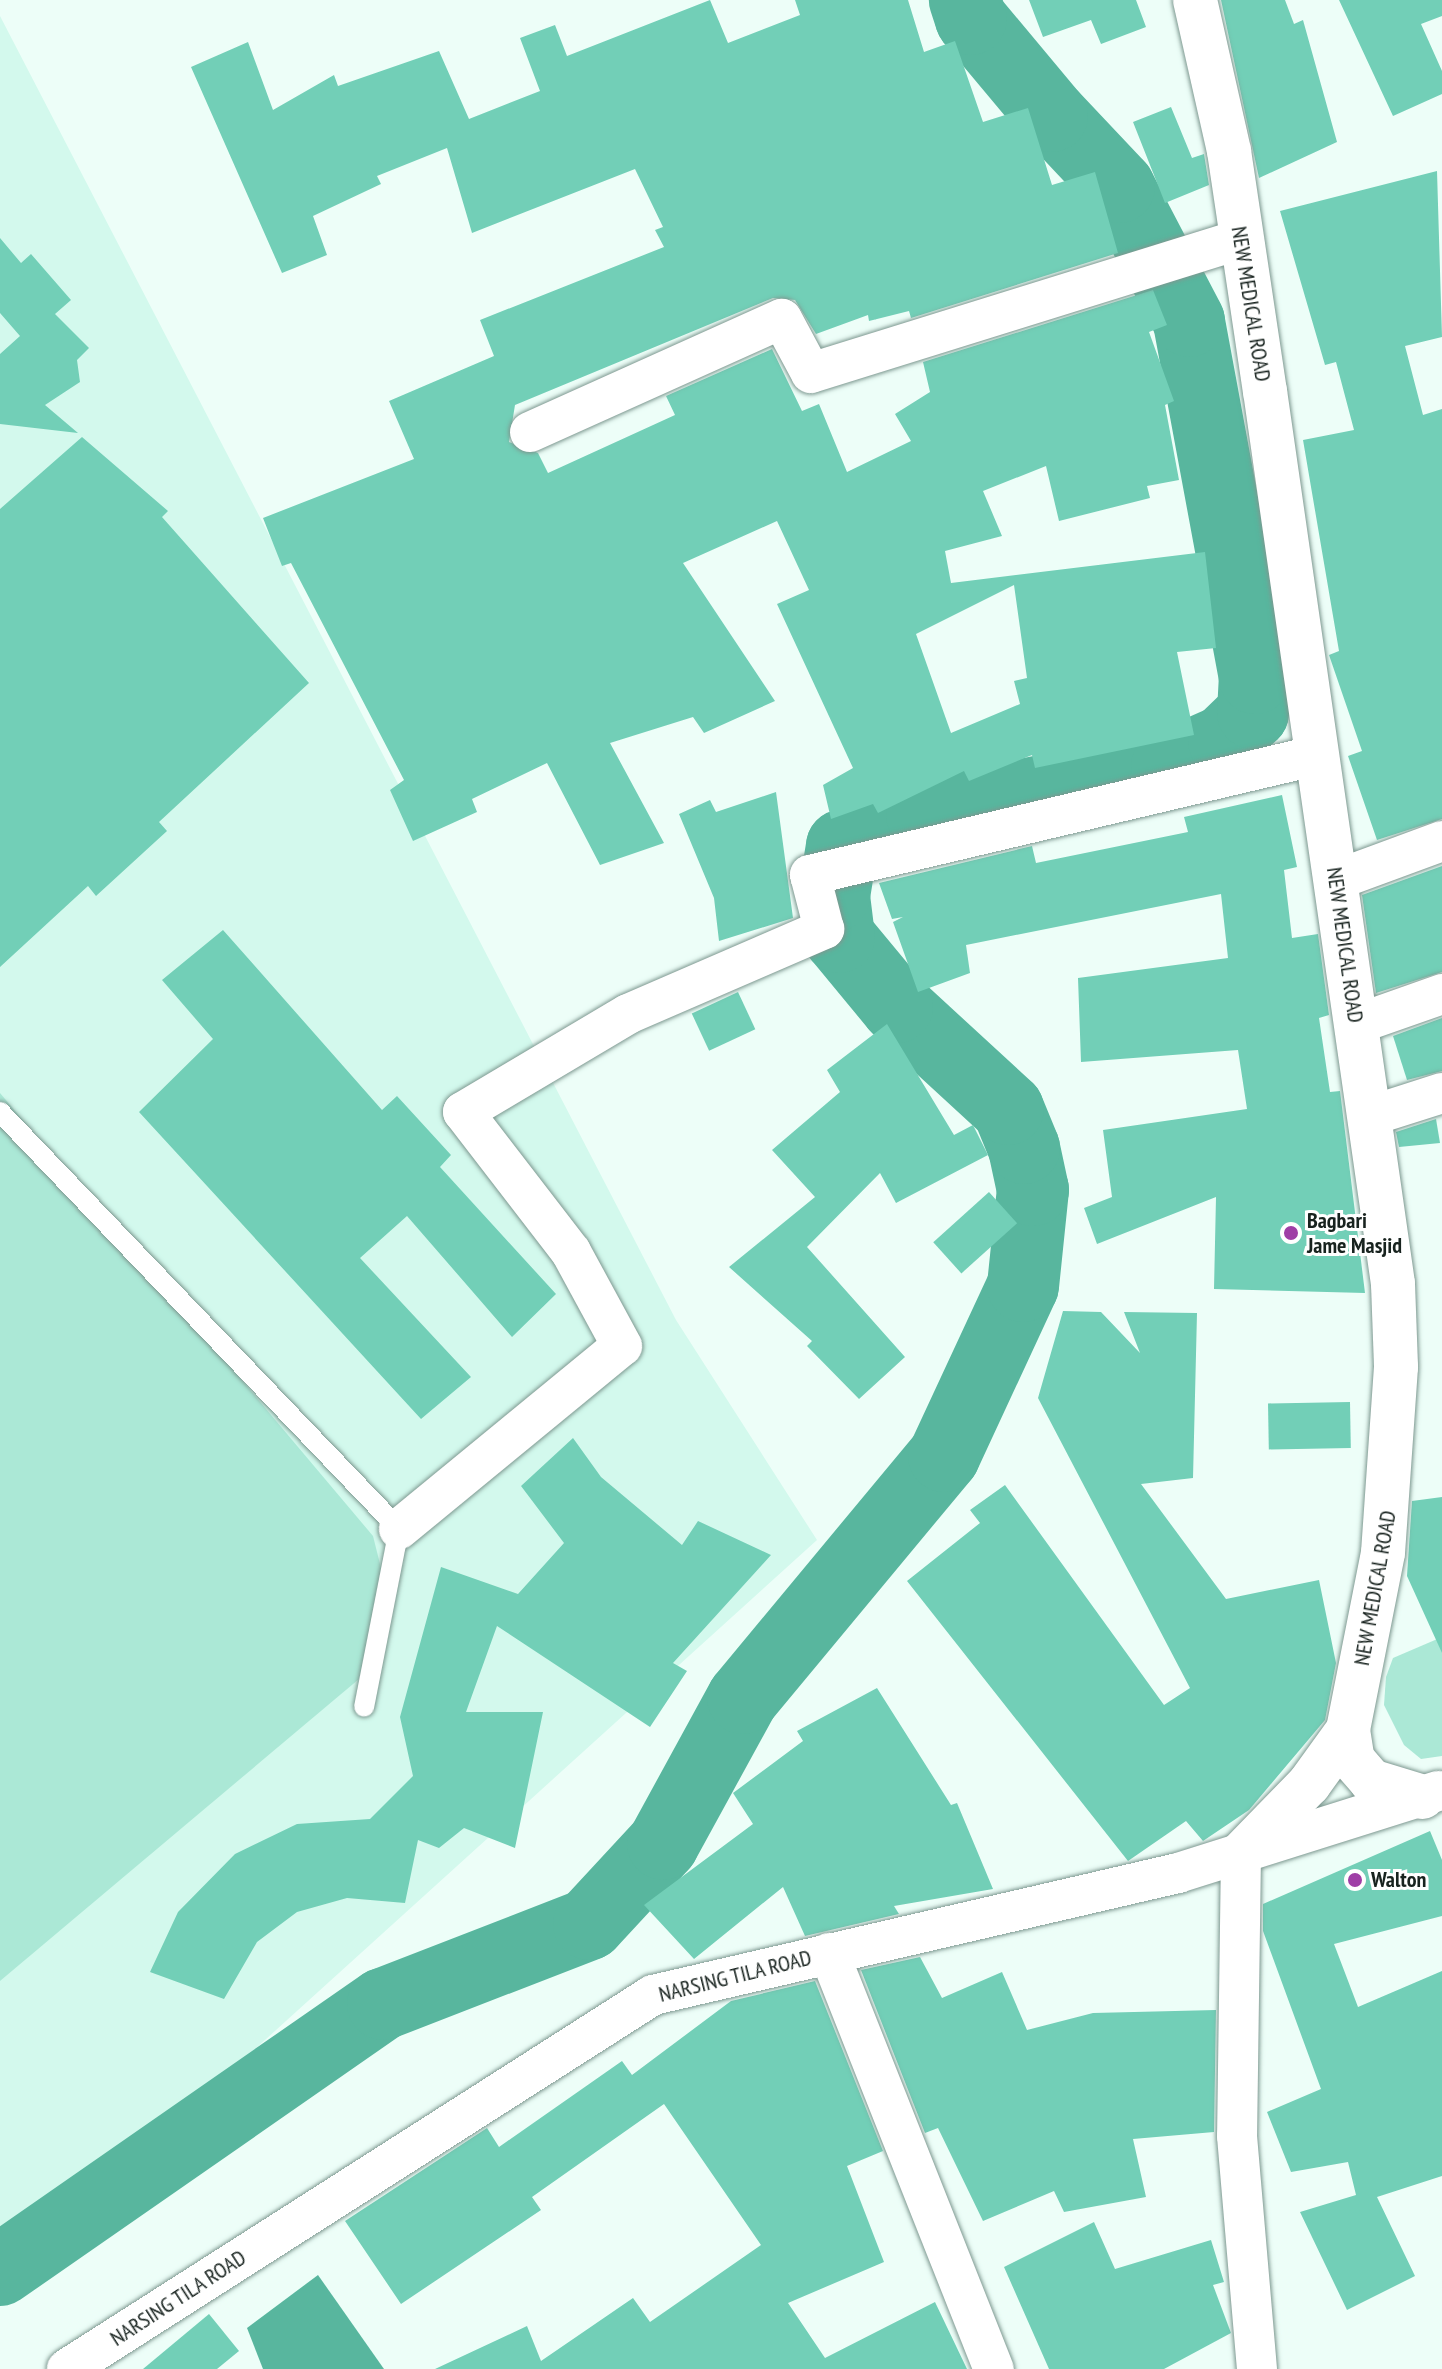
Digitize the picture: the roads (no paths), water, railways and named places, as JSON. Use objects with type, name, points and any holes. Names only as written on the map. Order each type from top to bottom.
[{"type":"street","name":"NEW MEDICAL ROAD","points":[[1195,0],[1241,239],[1393,1284],[1395,1396],[1383,1553],[1348,1730],[1320,1773],[1241,1854]]},
{"type":"street","points":[[530,432],[782,319],[811,373],[1105,278],[1241,239]]},
{"type":"street","points":[[399,1529],[622,1346],[571,1252],[463,1112],[628,1014],[824,929],[810,875],[863,860],[1318,755]]},
{"type":"street","points":[[1336,880],[1442,841]]},
{"type":"street","points":[[1357,1024],[1442,994]]},
{"type":"street","points":[[1370,1116],[1442,1093]]},
{"type":"street","points":[[1348,1730],[1353,1760],[1371,1781],[1432,1794]]},
{"type":"street","name":"NARSING TILA ROAD","points":[[67,2369],[653,1995],[1241,1854],[1432,1794]]},
{"type":"street","points":[[1241,1854],[1237,2136],[1257,2369]]},
{"type":"street","points":[[829,1953],[994,2369]]},
{"type":"lane","points":[[0,1112],[399,1529],[364,1707]]},
{"type":"waterway","points":[[0,2270],[383,2004],[589,1924],[663,1844],[743,1698],[944,1456],[1023,1286],[1033,1190],[1024,1148],[1008,1109],[897,1007],[839,937],[834,896],[842,846],[922,815],[1167,766],[1224,741],[1253,713],[1255,678],[1189,321],[1119,187],[1052,116],[971,19],[965,0]]},
{"type":"place","name":"Bagbari Jame Masjid","points":[[1291,1233]]},
{"type":"place","name":"Walton","points":[[1355,1880]]}]
